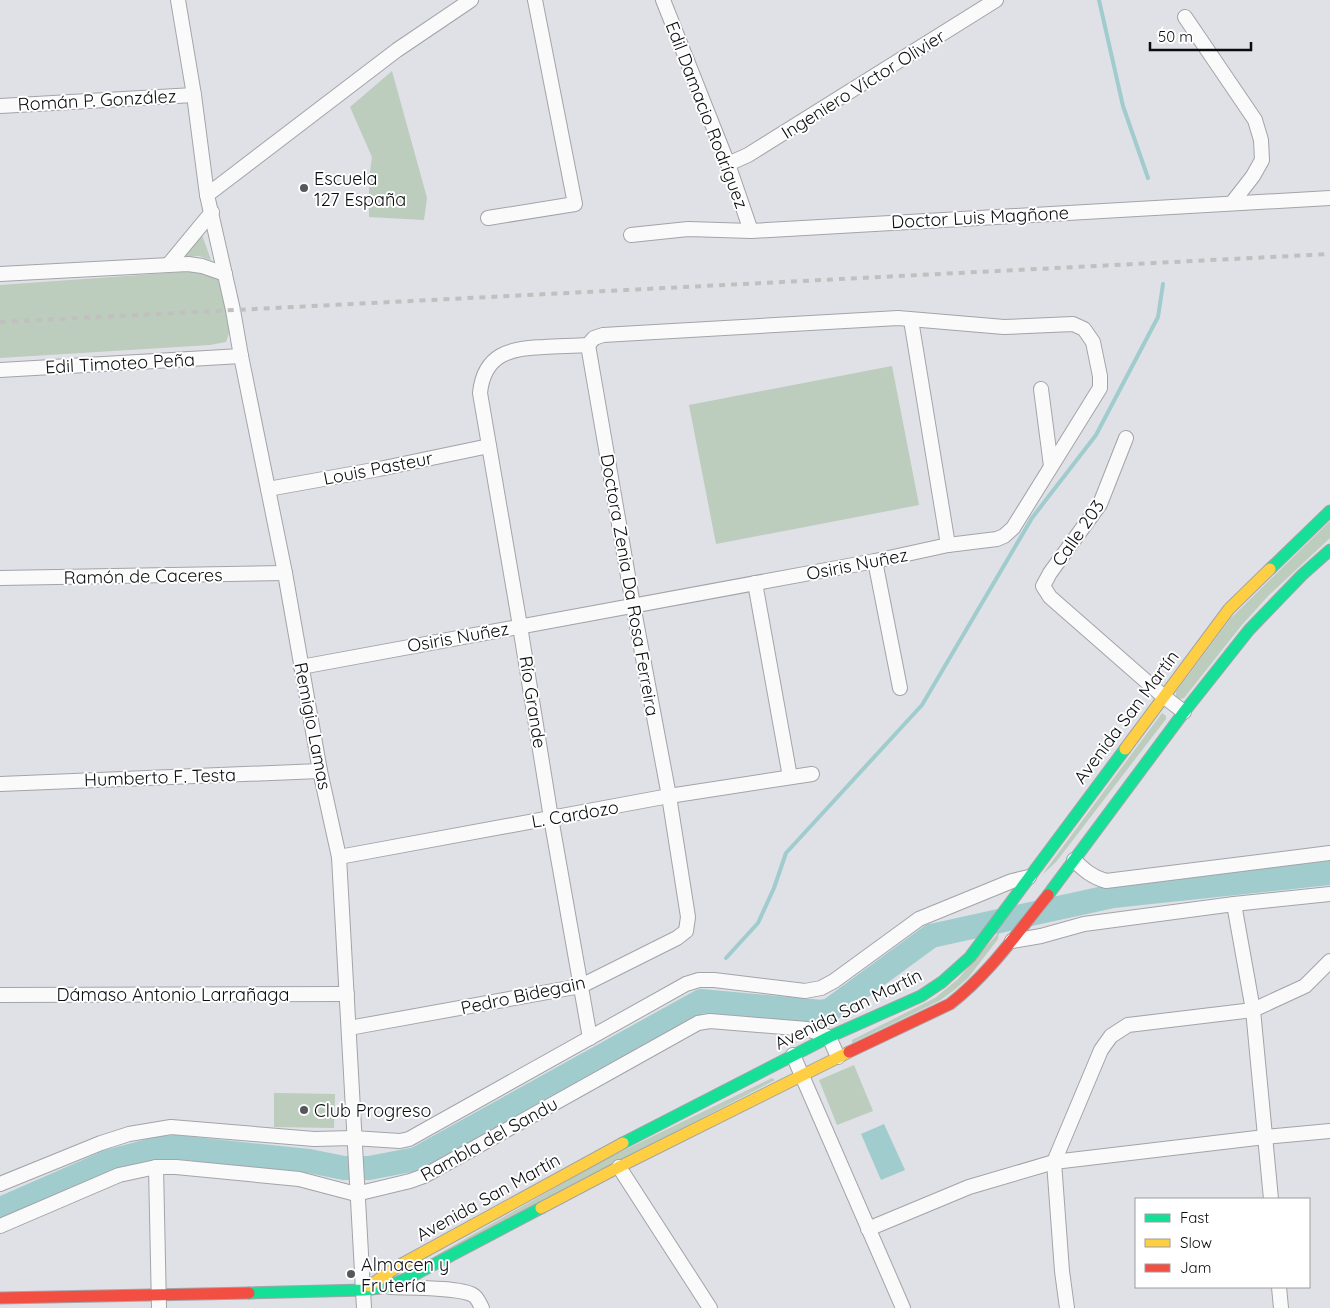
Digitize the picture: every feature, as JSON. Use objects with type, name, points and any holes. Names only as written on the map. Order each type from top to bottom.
[{"type":"street","name":"Remigio Lamas","points":[[178,0],[194,95],[207,195],[226,274],[285,573],[320,771],[338,857],[364,1308]]},
{"type":"street","points":[[207,195],[398,50],[471,0]]},
{"type":"street","points":[[488,218],[575,204],[535,0]]},
{"type":"street","name":"Edil Damacio Rodríguez","points":[[663,0],[728,164],[751,231]]},
{"type":"street","name":"Ingeniero Víctor Olivier","points":[[728,164],[748,155],[996,0]]},
{"type":"street","points":[[1185,17],[1255,120],[1261,140],[1262,160],[1253,176],[1232,203]]},
{"type":"street","name":"Román P. González","points":[[0,106],[194,95]]},
{"type":"street","name":"Doctor Luis Magñone","points":[[631,235],[688,230],[751,231],[1330,198]]},
{"type":"street","points":[[169,264],[212,212]]},
{"type":"street","points":[[0,274],[188,264],[202,266],[226,274]]},
{"type":"street","name":"Osiris Nuñez","points":[[302,666],[948,546],[996,539],[1004,536],[1013,528],[1100,388],[1100,376],[1093,342],[1084,329],[1072,324],[1004,327],[898,318],[603,335],[594,338],[588,345]]},
{"type":"street","points":[[911,320],[948,546]]},
{"type":"street","name":"Río Grande","points":[[588,345],[525,348],[510,351],[498,357],[488,368],[481,380],[480,393],[590,1038]]},
{"type":"street","name":"Doctora Zenia Da Rosa Ferreira","points":[[588,345],[633,605],[669,796],[688,916],[686,930]]},
{"type":"street","name":"Edil Timoteo Peña","points":[[0,370],[241,356]]},
{"type":"street","points":[[1041,389],[1050,466]]},
{"type":"street","name":"Calle 203","points":[[1126,438],[1100,504],[1050,573],[1043,586],[1050,597],[1163,696]]},
{"type":"street","name":"Louis Pasteur","points":[[268,489],[379,469],[489,446]]},
{"type":"street","name":"Avenida San Martín","points":[[364,1290],[400,1265],[609,1150],[829,1037],[921,996],[935,986],[970,957],[1229,609],[1330,511]]},
{"type":"street","name":"Avenida San Martín","points":[[0,1298],[158,1302],[387,1287],[412,1276],[619,1167],[802,1075],[950,1004],[976,982],[1012,941],[1184,712],[1249,630],[1302,575],[1330,550]]},
{"type":"street","points":[[875,561],[900,688]]},
{"type":"street","name":"Ramón de Caceres","points":[[0,578],[285,573]]},
{"type":"street","points":[[755,583],[790,777]]},
{"type":"street","points":[[1163,696],[1184,712]]},
{"type":"street","name":"Humberto F. Testa","points":[[0,784],[320,771]]},
{"type":"street","name":"L. Cardozo","points":[[338,857],[669,796],[812,774]]},
{"type":"street","points":[[1074,860],[1096,878],[1106,881],[1330,853]]},
{"type":"street","points":[[0,1184],[101,1143],[154,1129],[171,1127],[353,1143],[409,1139],[686,984],[699,980],[714,980],[805,991],[820,988],[834,981],[904,928],[919,919],[1012,881],[1027,881]]},
{"type":"street","points":[[1012,941],[1041,936],[1084,924],[1234,904],[1330,894]]},
{"type":"street","points":[[1234,904],[1253,1010],[1271,1198]]},
{"type":"street","name":"Pedro Bidegain","points":[[349,1028],[581,986],[677,938],[686,930]]},
{"type":"street","points":[[1067,1308],[1062,1271],[1054,1162],[1101,1050],[1111,1036],[1128,1025],[1253,1010],[1305,986],[1330,962]]},
{"type":"street","name":"Dámaso Antonio Larrañaga","points":[[0,994],[347,994]]},
{"type":"street","name":"Rambla del Sandu","points":[[0,1226],[119,1175],[156,1167],[176,1167],[299,1179],[356,1190],[410,1181],[424,1176],[698,1023],[710,1021],[807,1029],[829,1037]]},
{"type":"street","points":[[829,1037],[838,1057]]},
{"type":"street","points":[[793,1055],[903,1308]]},
{"type":"street","points":[[868,1229],[969,1187],[1054,1162],[1265,1137],[1330,1132]]},
{"type":"street","points":[[156,1167],[158,1302]]},
{"type":"street","points":[[619,1167],[710,1308]]},
{"type":"street","points":[[387,1287],[437,1288],[470,1294],[477,1298],[482,1308]]},
{"type":"street","points":[[1279,1288],[1281,1308]]},
{"type":"green space","points":[[392,71],[427,198],[424,220],[369,217],[369,180],[372,157],[350,107]]},
{"type":"green space","points":[[202,235],[211,260],[199,256],[184,257]]},
{"type":"green space","points":[[196,271],[217,278],[224,299],[230,330],[226,342],[210,345],[0,358],[0,285]]},
{"type":"green space","points":[[892,366],[919,505],[716,544],[689,405]]},
{"type":"green space","points":[[1330,521],[1330,538],[1268,596],[1241,626],[1184,698],[1176,697],[1176,692],[1231,618]]},
{"type":"green space","points":[[1162,713],[1166,716],[1166,719],[1056,862],[1042,875]]},
{"type":"green space","points":[[999,932],[998,939],[968,978],[953,991],[939,1001],[852,1043],[852,1040],[935,998],[958,979]]},
{"type":"green space","points":[[854,1065],[873,1111],[837,1125],[819,1080]]},
{"type":"green space","points":[[772,1078],[775,1080],[412,1269],[602,1161]]},
{"type":"green space","name":"Club Progreso","points":[[274,1093],[335,1094],[334,1128],[274,1127]]},
{"type":"water","points":[[884,1124],[905,1170],[881,1180],[861,1134]]},
{"type":"waterway","points":[[1099,0],[1123,106],[1148,178]]},
{"type":"waterway","points":[[726,958],[758,923],[774,888],[786,853],[922,705],[1032,518],[1096,435],[1158,317],[1163,284]]},
{"type":"waterway","points":[[0,1209],[110,1161],[156,1149],[175,1147],[309,1161],[344,1168],[369,1168],[416,1159],[701,1001],[822,1012],[830,1010],[931,936],[1113,896],[1330,873]]},
{"type":"railway","points":[[0,322],[1330,254]]},
{"type":"traffic: fast","points":[[1270,569],[1330,511]]},
{"type":"traffic: fast","points":[[1048,895],[1184,712],[1249,630],[1302,575],[1330,550]]},
{"type":"traffic: fast","points":[[623,1143],[829,1037],[921,996],[942,982],[970,957],[1125,749]]},
{"type":"traffic: fast","points":[[249,1293],[364,1290],[387,1287],[412,1276],[541,1208]]},
{"type":"traffic: slow","points":[[1125,749],[1229,609],[1270,569]]},
{"type":"traffic: slow","points":[[541,1208],[849,1052]]},
{"type":"traffic: slow","points":[[369,1286],[400,1265],[623,1143]]},
{"type":"traffic: jam","points":[[849,1052],[950,1004],[990,966],[1048,895]]},
{"type":"traffic: jam","points":[[0,1298],[249,1293]]},
{"type":"place","name":"Escuela 127 España","points":[[304,188]]},
{"type":"place","name":"Club Progreso","points":[[304,1110]]},
{"type":"place","name":"Almacen y Frutería","points":[[351,1274]]}]
